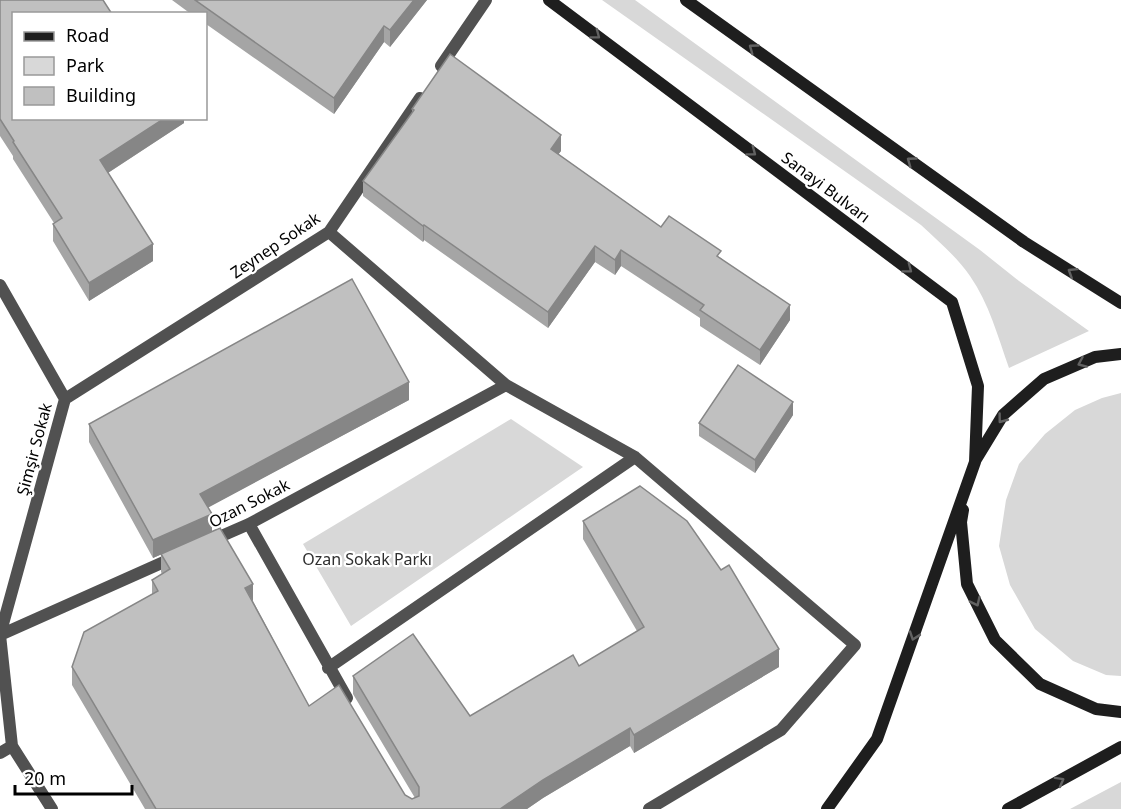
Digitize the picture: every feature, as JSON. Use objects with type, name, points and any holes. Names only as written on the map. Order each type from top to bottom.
[{"type":"main road","name":"Sanayi Bulvarı","points":[[549,0],[952,302],[978,386],[975,462]]},
{"type":"main road","points":[[686,0],[1024,242],[1121,303]]},
{"type":"main road","points":[[827,809],[877,740],[975,462],[1003,415],[1044,379],[1095,357],[1121,354]]},
{"type":"main road","points":[[975,462],[961,522],[967,584],[995,640],[1040,684],[1096,709],[1121,712]]},
{"type":"main road","points":[[1008,809],[1121,747]]},
{"type":"street","name":"Zeynep Sokak","points":[[65,399],[329,232],[486,0]]},
{"type":"street","points":[[329,232],[506,385],[635,457],[855,645],[781,730],[650,809]]},
{"type":"street","name":"Şimşir Sokak","points":[[0,285],[65,399],[0,635],[12,746],[52,809]]},
{"type":"street","name":"Ozan Sokak","points":[[0,635],[249,524],[506,385]]},
{"type":"street","points":[[328,668],[635,457]]},
{"type":"street","points":[[249,524],[352,708]]},
{"type":"street","points":[[0,753],[12,746]]},
{"type":"green space","points":[[602,0],[635,0],[1089,331],[1009,368],[977,286],[959,262],[921,225]]},
{"type":"green space","points":[[1121,393],[1121,676],[1106,675],[1073,661],[1035,629],[1010,585],[999,546],[1006,500],[1019,464],[1045,434],[1075,410],[1102,398]]},
{"type":"green space","name":"Ozan Sokak Parkı","points":[[511,419],[583,467],[351,626],[303,544]]},
{"type":"green space","points":[[1121,782],[1121,809],[1070,809]]},
{"type":"building","points":[[0,0],[103,0],[111,12],[12,12],[12,120],[162,120],[100,160],[153,244],[89,283],[53,224],[62,218],[0,119]]},
{"type":"building","points":[[195,0],[414,0],[390,30],[384,26],[334,98]]},
{"type":"building","points":[[450,54],[561,135],[551,149],[661,227],[669,216],[721,251],[717,256],[790,305],[760,350],[700,310],[704,305],[621,250],[615,260],[595,246],[548,312],[423,226],[363,181],[414,110],[412,109]]},
{"type":"building","points":[[352,279],[409,382],[200,494],[212,514],[153,540],[89,424]]},
{"type":"building","points":[[738,365],[793,402],[755,460],[699,423]]},
{"type":"building","points":[[640,486],[687,521],[721,570],[729,565],[779,649],[634,735],[630,728],[543,780],[500,809],[156,809],[72,667],[84,632],[158,591],[152,580],[170,569],[161,554],[220,528],[253,584],[245,588],[309,706],[339,685],[405,795],[412,799],[419,796],[419,787],[353,676],[413,634],[470,716],[573,655],[579,666],[644,627],[583,521]]}]
